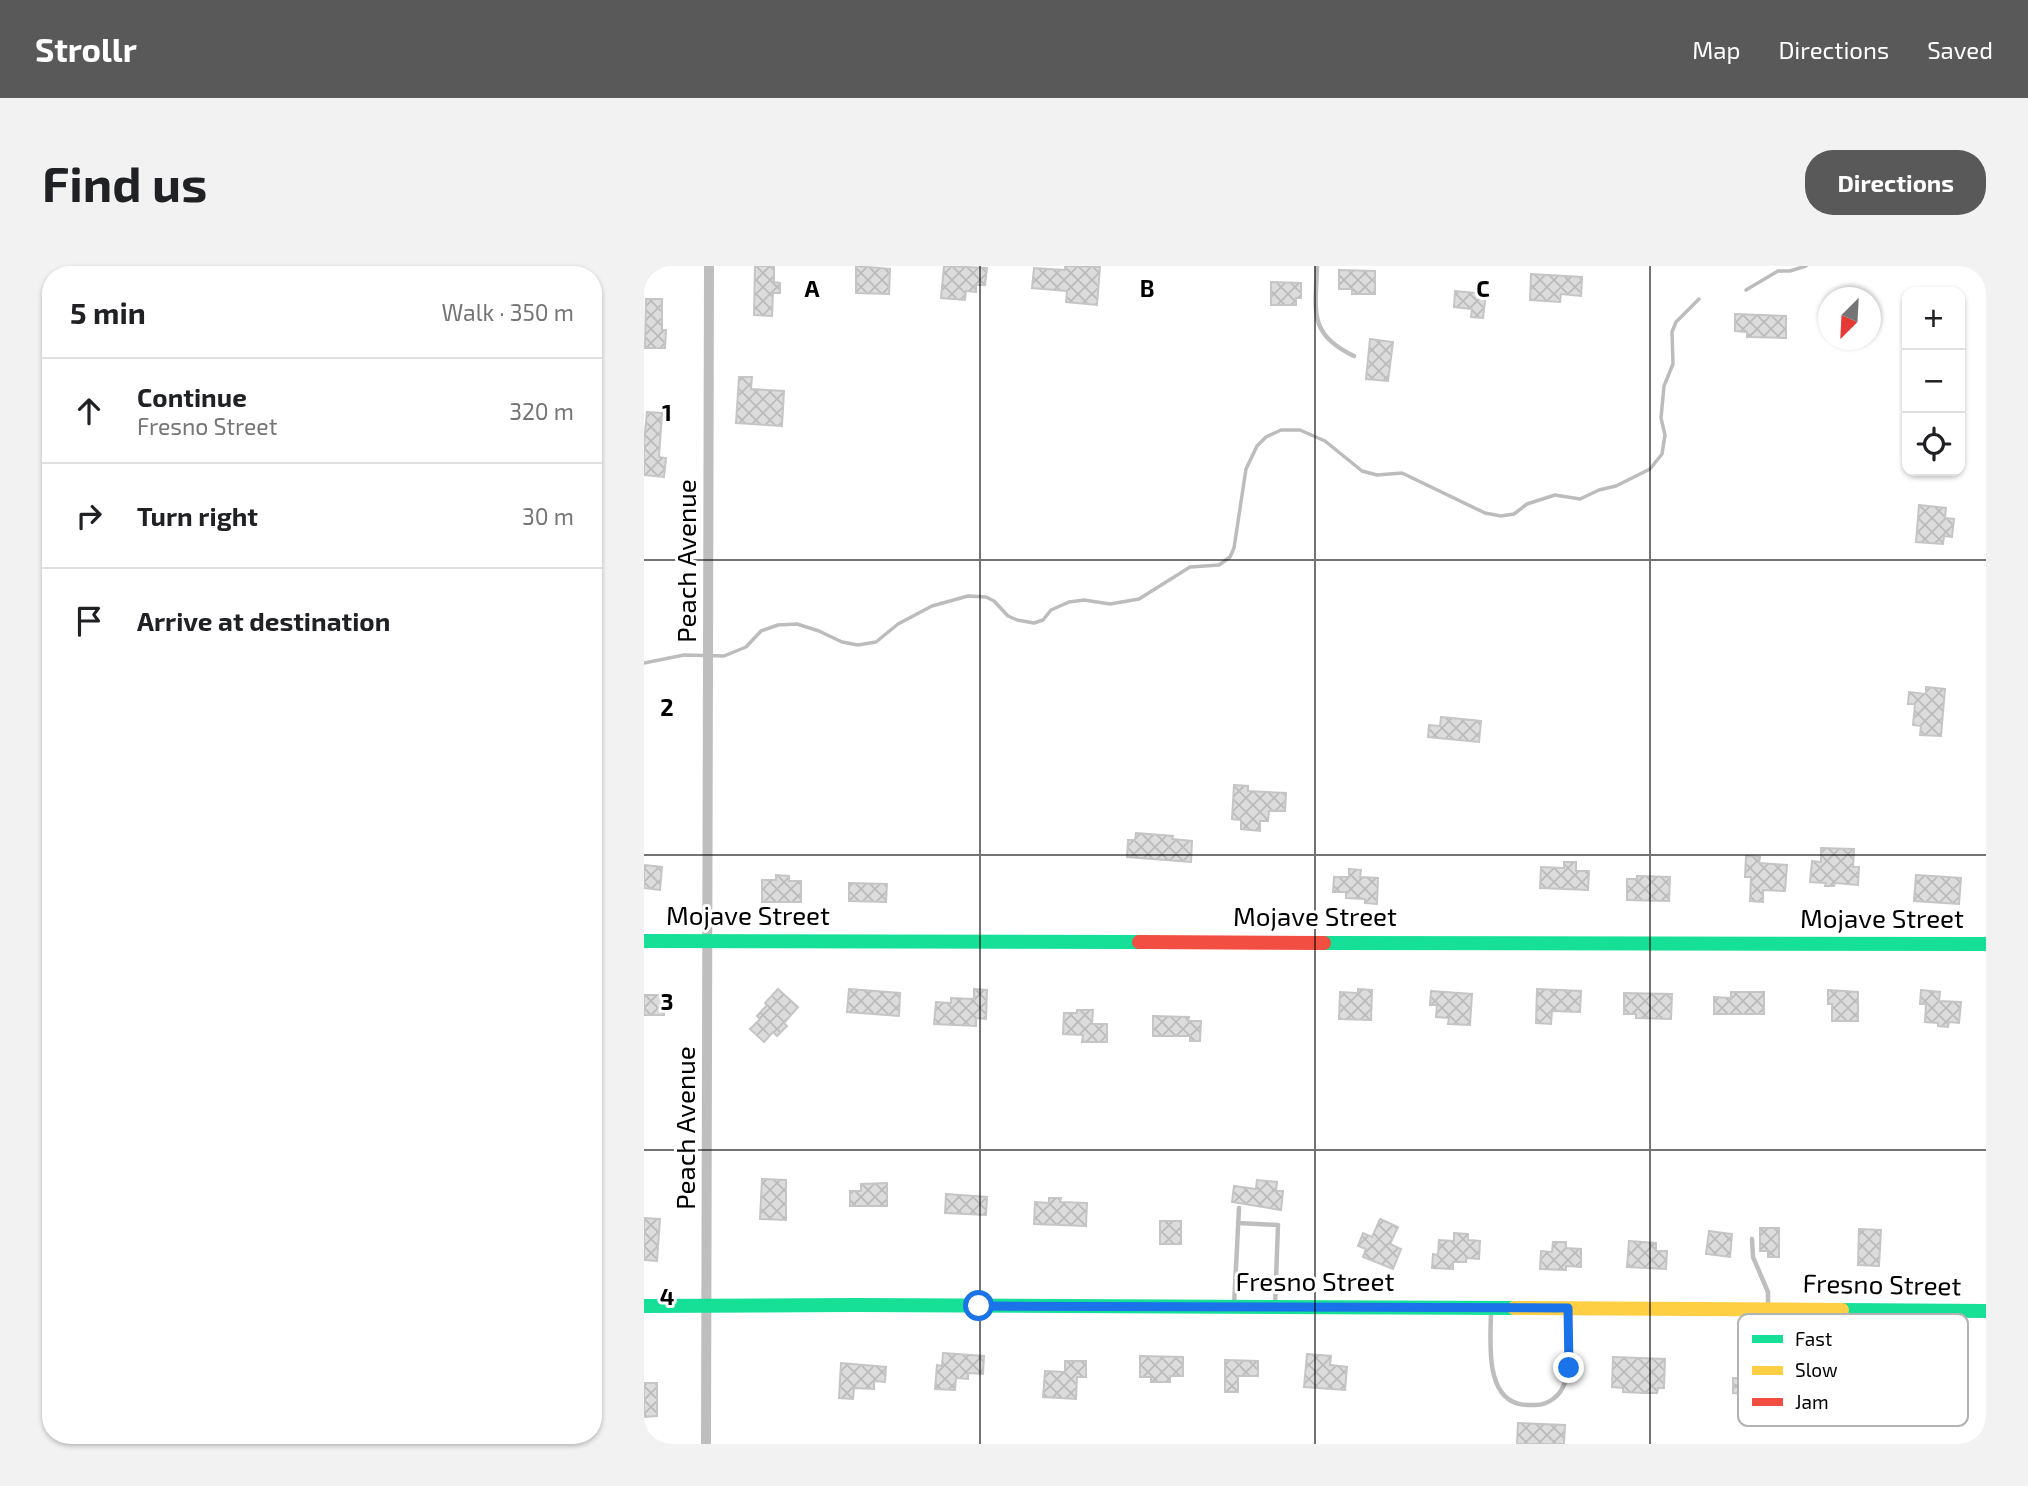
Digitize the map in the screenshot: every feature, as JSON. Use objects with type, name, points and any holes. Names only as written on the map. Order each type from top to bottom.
[{"type":"street","name":"Peach Avenue","points":[[706,1444],[709,266]]},
{"type":"street","name":"Mojave Street","points":[[644,941],[1986,944]]},
{"type":"street","name":"Fresno Street","points":[[644,1306],[1986,1311]]},
{"type":"lane","points":[[1317,266],[1316,317],[1323,334],[1336,347],[1354,356]]},
{"type":"lane","points":[[1234,1307],[1239,1208]]},
{"type":"lane","points":[[1238,1223],[1278,1225],[1275,1307]]},
{"type":"lane","points":[[1752,1239],[1753,1256],[1768,1292],[1768,1309]]},
{"type":"lane","points":[[1492,1308],[1490,1346],[1493,1372],[1501,1393],[1516,1404],[1536,1405],[1551,1401],[1563,1388],[1569,1368],[1568,1308]]},
{"type":"building","points":[[755,266],[774,266],[774,282],[780,283],[780,293],[773,293],[772,316],[754,315]]},
{"type":"building","points":[[856,266],[890,269],[889,294],[856,293]]},
{"type":"building","points":[[944,266],[987,268],[985,285],[976,285],[976,292],[966,291],[965,300],[941,298]]},
{"type":"building","points":[[1065,266],[1100,267],[1097,305],[1066,302],[1067,291],[1032,288],[1034,268],[1065,270]]},
{"type":"building","points":[[1339,270],[1375,271],[1375,294],[1352,294],[1352,289],[1339,289]]},
{"type":"building","points":[[1531,274],[1582,277],[1581,296],[1561,294],[1560,302],[1530,300]]},
{"type":"building","points":[[1271,282],[1301,283],[1301,298],[1296,298],[1296,305],[1271,305]]},
{"type":"building","points":[[1455,291],[1486,294],[1483,318],[1471,317],[1472,309],[1454,307]]},
{"type":"building","points":[[646,299],[662,299],[665,348],[645,348]]},
{"type":"building","points":[[1735,314],[1786,316],[1786,338],[1747,337],[1747,332],[1735,331]]},
{"type":"building","points":[[1370,339],[1393,342],[1388,381],[1366,379]]},
{"type":"building","points":[[739,377],[752,377],[751,389],[784,391],[782,426],[736,423]]},
{"type":"building","points":[[647,412],[662,413],[659,457],[666,458],[664,477],[644,475]]},
{"type":"building","points":[[1919,505],[1946,508],[1945,518],[1954,519],[1952,537],[1944,536],[1943,544],[1916,542]]},
{"type":"building","points":[[1926,687],[1945,689],[1941,736],[1920,735],[1921,726],[1913,725],[1915,704],[1908,704],[1909,692],[1926,694]]},
{"type":"building","points":[[1441,717],[1481,721],[1479,742],[1428,737],[1429,725],[1440,726]]},
{"type":"building","points":[[1234,785],[1248,786],[1248,791],[1286,793],[1285,811],[1269,811],[1268,821],[1260,821],[1260,831],[1241,829],[1241,820],[1232,819]]},
{"type":"building","points":[[1136,833],[1173,836],[1172,839],[1192,841],[1191,862],[1127,857],[1128,840],[1135,840]]},
{"type":"building","points":[[1821,848],[1854,849],[1853,867],[1859,867],[1858,885],[1835,883],[1834,886],[1825,886],[1826,883],[1810,882],[1812,861],[1821,862]]},
{"type":"building","points":[[1746,856],[1760,857],[1759,863],[1787,865],[1785,891],[1763,890],[1763,902],[1750,901],[1751,877],[1745,877]]},
{"type":"building","points":[[1564,862],[1576,862],[1576,871],[1589,871],[1588,890],[1540,888],[1541,867],[1564,868]]},
{"type":"building","points":[[644,865],[662,867],[660,890],[644,888]]},
{"type":"building","points":[[1349,869],[1361,870],[1360,877],[1378,878],[1377,904],[1365,903],[1365,899],[1346,898],[1346,892],[1333,892],[1334,877],[1349,877]]},
{"type":"building","points":[[776,875],[789,876],[789,881],[801,881],[801,902],[762,902],[762,880],[776,880]]},
{"type":"building","points":[[1916,875],[1961,878],[1959,904],[1914,901]]},
{"type":"building","points":[[1637,876],[1670,877],[1669,901],[1627,900],[1627,879],[1637,879]]},
{"type":"building","points":[[849,883],[887,884],[886,902],[849,901]]},
{"type":"building","points":[[778,989],[798,1007],[784,1023],[787,1026],[777,1036],[773,1032],[764,1042],[750,1029],[760,1019],[757,1016],[767,1005],[765,1003]]},
{"type":"building","points":[[849,989],[900,993],[899,1016],[847,1012]]},
{"type":"building","points":[[974,989],[987,990],[986,1019],[976,1018],[976,1026],[934,1024],[936,1002],[951,1003],[951,998],[974,999]]},
{"type":"building","points":[[1358,989],[1372,990],[1371,1020],[1339,1019],[1340,992],[1358,993]]},
{"type":"building","points":[[1537,989],[1581,991],[1580,1012],[1552,1011],[1551,1024],[1536,1023]]},
{"type":"building","points":[[1828,990],[1858,992],[1858,1021],[1832,1021],[1832,1004],[1828,1004]]},
{"type":"building","points":[[1921,990],[1940,992],[1939,1001],[1961,1002],[1959,1023],[1949,1022],[1948,1027],[1925,1022],[1926,1004],[1920,1004]]},
{"type":"building","points":[[1431,991],[1472,994],[1470,1025],[1448,1024],[1449,1018],[1436,1017],[1437,1005],[1430,1005]]},
{"type":"building","points":[[1731,992],[1764,992],[1764,1014],[1714,1014],[1714,997],[1731,998]]},
{"type":"building","points":[[1624,993],[1672,994],[1671,1019],[1636,1018],[1636,1014],[1624,1014]]},
{"type":"building","points":[[644,995],[664,995],[664,1015],[644,1015]]},
{"type":"building","points":[[1077,1010],[1093,1010],[1092,1024],[1107,1024],[1107,1042],[1082,1042],[1083,1035],[1063,1034],[1064,1013],[1077,1013]]},
{"type":"building","points":[[1153,1016],[1189,1017],[1188,1021],[1201,1021],[1200,1041],[1190,1041],[1190,1036],[1153,1036]]},
{"type":"building","points":[[762,1179],[786,1180],[786,1220],[760,1219]]},
{"type":"building","points":[[1257,1180],[1277,1182],[1276,1191],[1283,1191],[1281,1210],[1232,1202],[1234,1186],[1256,1189]]},
{"type":"building","points":[[887,1183],[887,1206],[850,1206],[850,1191],[861,1191],[861,1184]]},
{"type":"building","points":[[946,1194],[987,1197],[986,1215],[945,1213]]},
{"type":"building","points":[[1049,1198],[1061,1198],[1060,1202],[1087,1203],[1086,1226],[1034,1224],[1035,1202],[1049,1203]]},
{"type":"building","points":[[644,1218],[660,1219],[657,1261],[644,1260]]},
{"type":"building","points":[[1380,1219],[1398,1227],[1390,1244],[1401,1249],[1393,1269],[1363,1257],[1366,1249],[1358,1246],[1363,1233],[1372,1237]]},
{"type":"building","points":[[1160,1221],[1181,1221],[1181,1244],[1160,1244]]},
{"type":"building","points":[[1760,1228],[1779,1228],[1779,1257],[1768,1257],[1768,1251],[1760,1251]]},
{"type":"building","points":[[1859,1229],[1881,1230],[1879,1266],[1858,1265]]},
{"type":"building","points":[[1709,1231],[1732,1234],[1730,1257],[1706,1254]]},
{"type":"building","points":[[1454,1233],[1468,1234],[1468,1240],[1480,1241],[1479,1259],[1466,1258],[1466,1262],[1453,1262],[1453,1269],[1432,1268],[1433,1254],[1438,1255],[1439,1240],[1454,1241]]},
{"type":"building","points":[[1629,1241],[1656,1243],[1656,1251],[1667,1251],[1666,1269],[1627,1267]]},
{"type":"building","points":[[1553,1242],[1566,1242],[1566,1248],[1581,1249],[1581,1267],[1566,1266],[1566,1270],[1540,1269],[1541,1251],[1552,1252]]},
{"type":"building","points":[[943,1353],[984,1356],[983,1374],[968,1373],[968,1379],[956,1378],[955,1390],[935,1389],[937,1365],[942,1366]]},
{"type":"building","points":[[1307,1354],[1331,1356],[1330,1365],[1347,1367],[1345,1390],[1304,1387]]},
{"type":"building","points":[[1140,1356],[1183,1357],[1183,1376],[1170,1376],[1170,1382],[1151,1382],[1151,1377],[1140,1377]]},
{"type":"building","points":[[1613,1357],[1665,1359],[1664,1388],[1658,1388],[1657,1393],[1645,1393],[1623,1392],[1623,1388],[1612,1387]]},
{"type":"building","points":[[1225,1360],[1258,1361],[1258,1376],[1238,1376],[1238,1392],[1225,1392]]},
{"type":"building","points":[[1065,1361],[1086,1361],[1086,1377],[1077,1377],[1076,1399],[1043,1397],[1045,1371],[1065,1372]]},
{"type":"building","points":[[841,1363],[886,1367],[885,1382],[874,1381],[874,1389],[854,1388],[853,1399],[839,1398]]},
{"type":"building","points":[[1733,1378],[1738,1378],[1738,1393],[1733,1393]]},
{"type":"building","points":[[644,1383],[657,1383],[657,1416],[644,1417]]},
{"type":"building","points":[[1518,1423],[1565,1425],[1564,1444],[1517,1444]]},
{"type":"waterway","points":[[1746,290],[1778,271],[1790,271],[1806,266]]},
{"type":"waterway","points":[[644,663],[684,655],[724,656],[746,647],[761,631],[778,625],[797,624],[842,642],[858,645],[876,642],[898,624],[932,606],[968,596],[986,597],[994,601],[1008,616],[1034,623],[1043,620],[1051,610],[1069,602],[1084,600],[1110,604],[1139,599],[1190,567],[1219,565],[1230,557],[1234,548],[1246,469],[1257,446],[1266,437],[1281,430],[1300,430],[1325,441],[1362,471],[1377,475],[1402,473],[1485,513],[1501,516],[1514,514],[1527,504],[1555,495],[1580,499],[1616,486],[1650,469],[1662,454],[1665,435],[1661,418],[1664,386],[1673,364],[1672,332],[1676,322],[1699,299]]},
{"type":"traffic: fast","points":[[644,941],[1139,942]]},
{"type":"traffic: fast","points":[[1324,943],[1986,944]]},
{"type":"traffic: fast","points":[[644,1306],[1514,1308]]},
{"type":"traffic: fast","points":[[1842,1310],[1986,1311]]},
{"type":"traffic: slow","points":[[1514,1308],[1842,1310]]},
{"type":"traffic: jam","points":[[1139,942],[1324,943]]},
{"type":"route","points":[[979,1306],[1568,1308],[1569,1368]]}]
